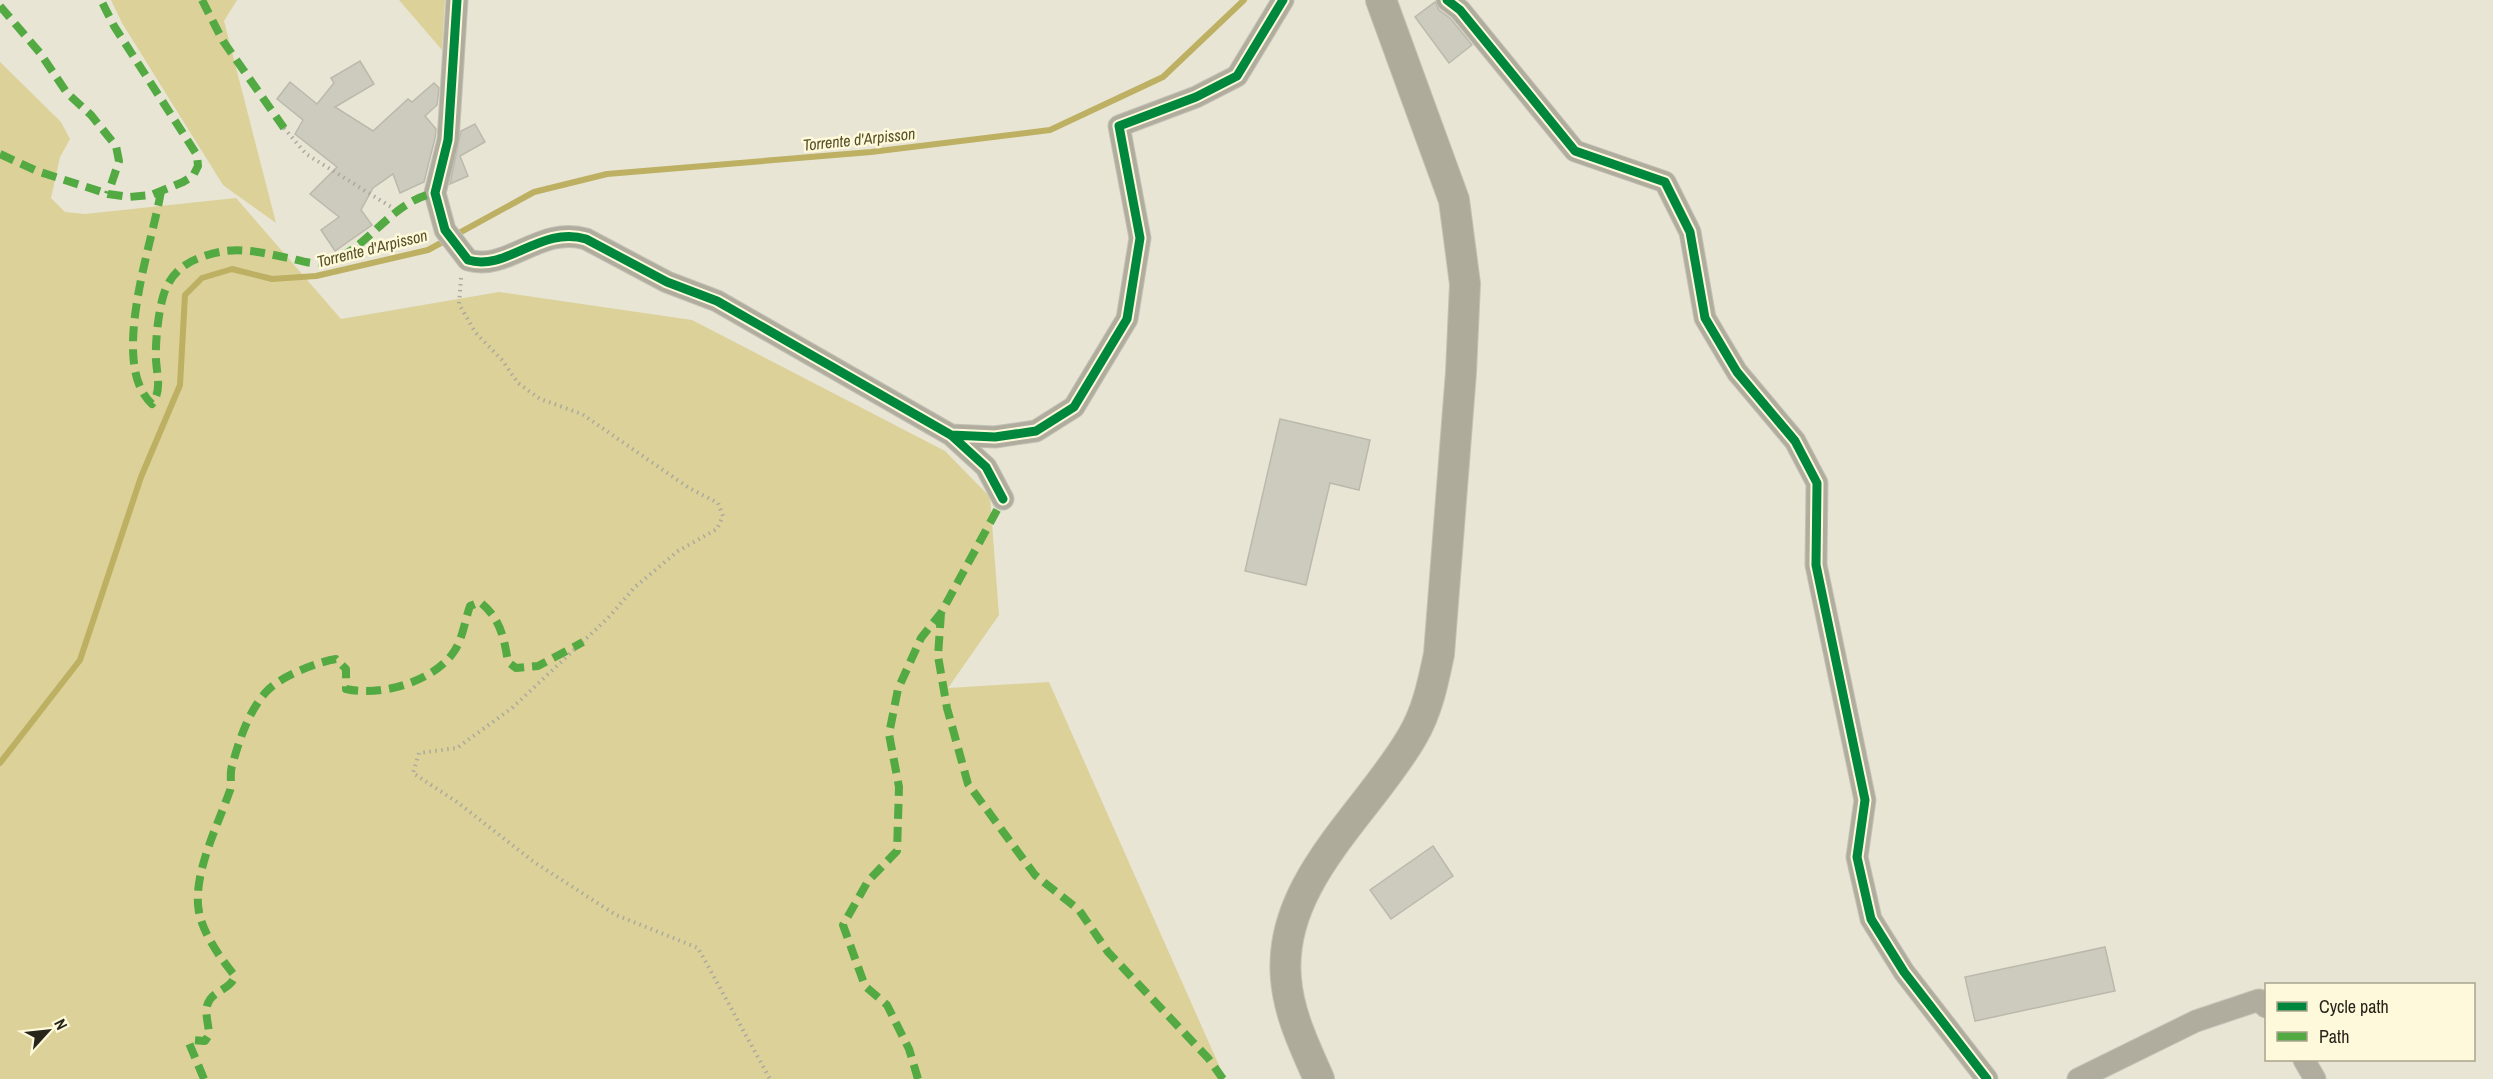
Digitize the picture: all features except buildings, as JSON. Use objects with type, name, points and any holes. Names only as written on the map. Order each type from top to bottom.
[{"type":"main road","points":[[1319,1079],[1294,1022],[1286,979],[1288,936],[1299,904],[1318,869],[1413,736],[1430,697],[1439,654],[1461,372],[1465,284],[1454,200],[1381,0]]},
{"type":"street","points":[[457,0],[448,140],[435,193],[445,230],[464,255],[490,262],[542,240],[572,235],[586,239],[667,282],[717,301],[951,435],[986,466],[1003,499]]},
{"type":"street","points":[[951,435],[995,437],[1036,431],[1074,407],[1127,319],[1129,307],[1140,238],[1119,126],[1196,97],[1237,76],[1283,0]]},
{"type":"street","points":[[1447,0],[1460,10],[1575,151],[1665,182],[1690,232],[1705,318],[1737,372],[1795,441],[1817,483],[1816,565],[1865,800],[1857,857],[1871,920],[1904,972],[1987,1079]]},
{"type":"street","points":[[2078,1079],[2196,1021],[2259,1000],[2265,1006]]},
{"type":"street","points":[[2305,1061],[2315,1079]]},
{"type":"path","points":[[284,128],[306,154],[368,195],[396,210]]},
{"type":"path","points":[[464,255],[459,281],[459,304],[475,332],[502,360],[518,383],[540,399],[582,414],[689,488],[717,503],[723,516],[717,529],[678,551],[635,587],[608,618],[512,708],[457,748],[419,753],[413,773],[457,802],[534,862],[616,915],[698,948],[770,1079]]},
{"type":"shaded area","points":[[111,0],[237,0],[224,21],[276,223],[223,185],[122,23]]},
{"type":"shaded area","points":[[399,0],[445,0],[442,50]]},
{"type":"shaded area","points":[[0,62],[61,122],[70,139],[60,157],[51,198],[65,212],[85,214],[236,198],[341,319],[499,292],[692,320],[945,451],[990,497],[999,615],[948,688],[1049,682],[1225,1079],[0,1079]]},
{"type":"waterway","name":"Torrente d'Arpisson","points":[[0,763],[80,660],[141,477],[180,385],[185,295],[202,278],[232,269],[272,279],[316,276],[428,250],[534,192],[607,174],[871,152],[1050,130],[1163,77],[1244,0]]},
{"type":"marked path","points":[[0,154],[37,171],[108,194],[129,197],[151,195],[193,176],[198,166],[197,155],[114,26],[101,0]]},
{"type":"marked path","points":[[202,0],[223,41],[284,128]]},
{"type":"marked path","points":[[0,6],[40,53],[67,93],[91,115],[116,146],[119,161],[108,194]]},
{"type":"marked path","points":[[161,191],[143,270],[133,332],[134,361],[139,385],[152,404],[158,388],[156,352],[160,310],[168,284],[181,268],[194,260],[235,250],[313,263],[335,259],[349,252],[403,207],[418,198],[435,193]]},
{"type":"marked path","points":[[918,1079],[909,1049],[887,1005],[865,986],[843,925],[868,881],[897,851],[899,787],[889,734],[898,689],[921,638],[941,613],[1003,499]]},
{"type":"marked path","points":[[204,1079],[189,1043],[193,1040],[205,1041],[209,1035],[206,1013],[209,1001],[216,993],[229,985],[235,976],[204,929],[199,912],[199,883],[202,867],[230,790],[231,769],[241,737],[254,708],[266,692],[272,686],[299,671],[336,659],[346,669],[346,689],[375,691],[421,678],[446,661],[455,650],[470,606],[480,602],[497,621],[503,636],[508,662],[516,668],[538,666],[583,642]]},
{"type":"marked path","points":[[941,613],[938,656],[947,708],[968,784],[1035,875],[1079,910],[1108,952],[1208,1058],[1223,1079]]},
{"type":"cycle path","points":[[457,0],[448,140],[435,193],[445,230],[468,260],[482,262],[497,260],[554,238],[570,236],[586,239],[667,282],[717,301],[951,435],[986,467],[1003,499]]},
{"type":"cycle path","points":[[951,435],[995,437],[1036,431],[1074,407],[1127,319],[1140,238],[1119,126],[1196,97],[1237,76],[1283,0]]},
{"type":"cycle path","points":[[1447,0],[1460,10],[1575,151],[1665,182],[1690,232],[1705,318],[1737,372],[1795,441],[1817,483],[1816,565],[1865,800],[1857,857],[1871,919],[1904,972],[1987,1079]]}]
